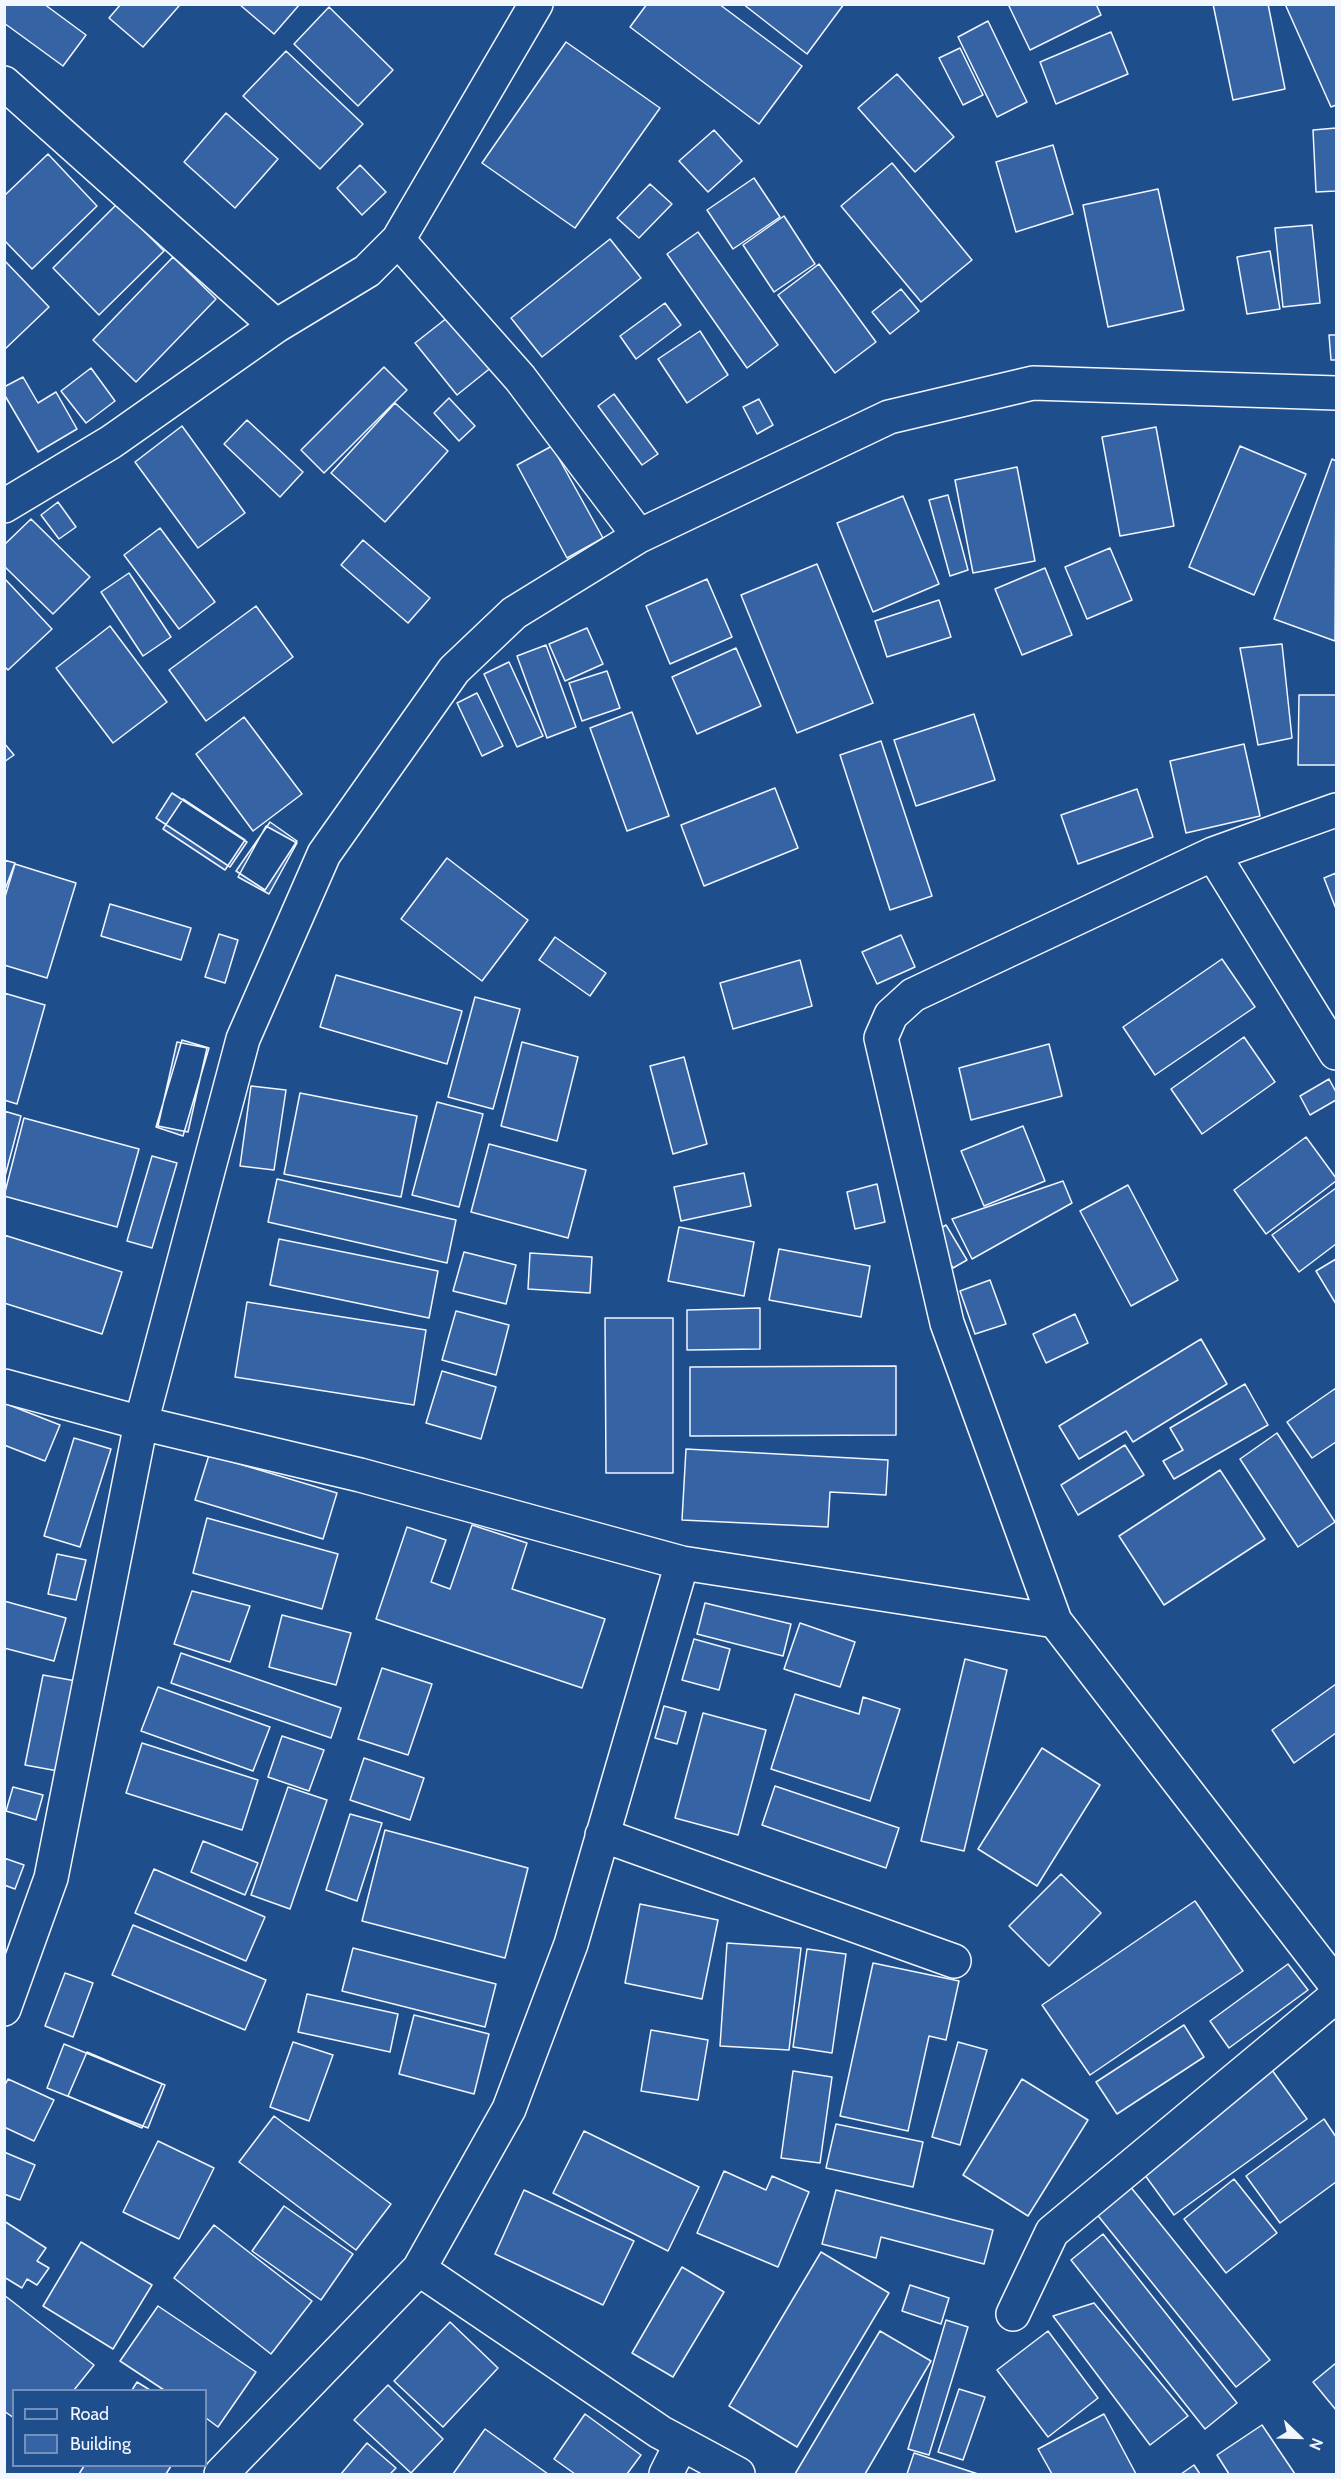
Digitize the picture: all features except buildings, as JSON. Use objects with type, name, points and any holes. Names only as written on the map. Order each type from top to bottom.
[{"type":"street","points":[[4,506],[111,442],[276,327],[367,271],[398,240],[536,4]]},
{"type":"street","points":[[4,83],[276,327]]},
{"type":"street","points":[[398,240],[520,378],[639,536]]},
{"type":"street","points":[[4,2009],[51,1878],[141,1423],[243,1040],[324,854],[454,670],[514,613],[639,536],[890,417],[1033,383],[1336,393]]},
{"type":"street","points":[[1336,810],[1213,854],[913,995],[891,1015],[881,1038],[947,1323],[1055,1622],[1336,1985]]},
{"type":"street","points":[[1213,854],[1336,1053]]},
{"type":"street","points":[[4,1386],[141,1423],[360,1475],[682,1563],[1055,1622]]},
{"type":"street","points":[[221,2475],[419,2269],[509,2109],[571,1944],[682,1563]]},
{"type":"street","points":[[603,1835],[954,1961]]},
{"type":"street","points":[[1013,2314],[1052,2232],[1336,1996]]},
{"type":"street","points":[[419,2269],[681,2444],[738,2475]]},
{"type":"street","points":[[666,2475],[681,2444]]}]
